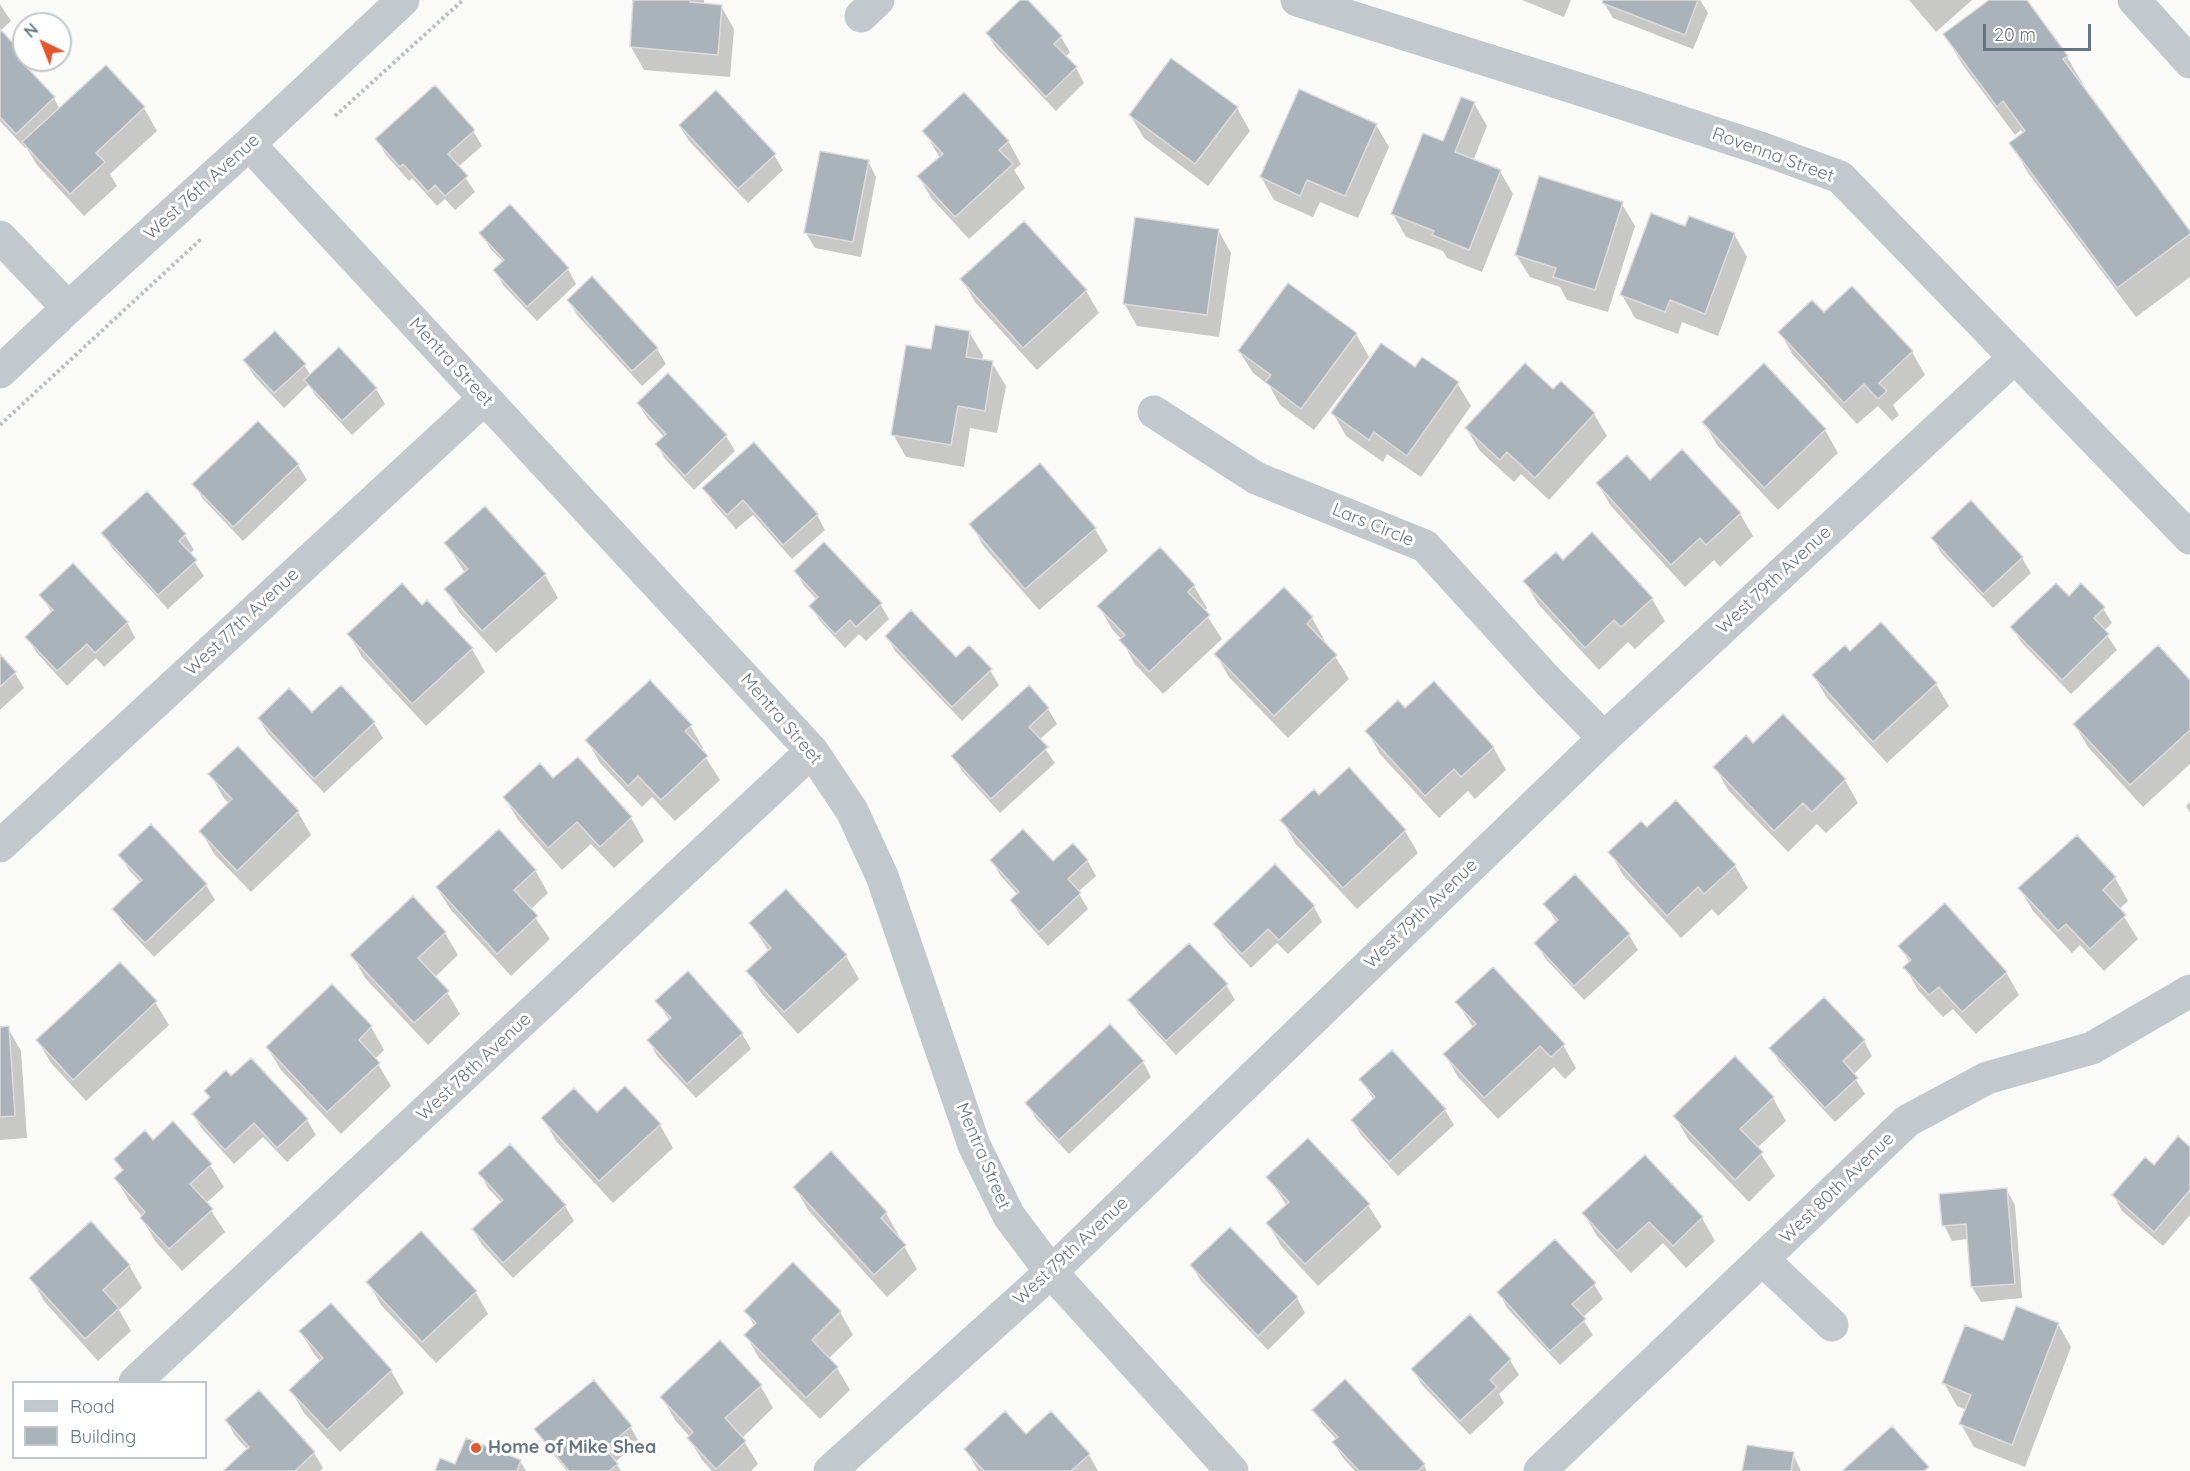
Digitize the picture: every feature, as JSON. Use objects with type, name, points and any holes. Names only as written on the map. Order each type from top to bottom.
[{"type":"street","name":"West 76th Avenue","points":[[0,372],[403,0]]},
{"type":"street","name":"Rovenna Street","points":[[1297,0],[1590,92],[1840,177],[2190,538]]},
{"type":"street","points":[[2134,0],[2190,62]]},
{"type":"street","name":"Mentra Street","points":[[249,144],[812,751],[852,811],[882,876],[974,1145],[1009,1216],[1051,1272],[1232,1471]]},
{"type":"street","points":[[0,237],[68,308]]},
{"type":"street","name":"West 79th Avenue","points":[[830,1471],[1051,1272],[1604,738],[2014,358]]},
{"type":"street","name":"West 77th Avenue","points":[[0,846],[484,398]]},
{"type":"street","name":"Lars Circle","points":[[1154,412],[1256,478],[1425,546],[1548,681],[1604,738]]},
{"type":"street","name":"West 78th Avenue","points":[[137,1381],[812,751]]},
{"type":"street","name":"West 80th Avenue","points":[[1540,1471],[1907,1121],[1986,1078],[2092,1048],[2190,990]]},
{"type":"street","points":[[1763,1260],[1832,1325]]},
{"type":"path","points":[[334,116],[463,0]]},
{"type":"path","points":[[0,425],[207,233]]},
{"type":"building","points":[[633,0],[690,0],[690,2],[722,5],[718,55],[630,47]]},
{"type":"building","points":[[1020,0],[1028,0],[1062,36],[1054,44],[1077,67],[1046,97],[986,33]]},
{"type":"building","points":[[1603,0],[1698,0],[1685,35],[1602,3]]},
{"type":"building","points":[[1989,0],[2027,0],[2068,56],[2063,59],[2190,231],[2190,234],[2117,288],[2009,143],[2025,131],[2003,101],[1997,107],[1943,34]]},
{"type":"building","points":[[0,29],[12,42],[12,72],[31,72],[55,97],[16,134],[0,117]]},
{"type":"building","points":[[1171,58],[1238,107],[1195,164],[1129,115]]},
{"type":"building","points":[[106,65],[145,107],[96,153],[105,162],[70,194],[22,142]]},
{"type":"building","points":[[435,85],[475,130],[448,154],[468,176],[445,196],[435,185],[428,192],[403,164],[400,167],[375,139]]},
{"type":"building","points":[[1299,89],[1377,124],[1345,196],[1307,180],[1300,196],[1260,177]]},
{"type":"building","points":[[716,90],[776,154],[738,189],[679,125]]},
{"type":"building","points":[[964,92],[1009,141],[999,150],[1013,164],[955,217],[917,176],[943,154],[922,131]]},
{"type":"building","points":[[1461,97],[1475,102],[1455,152],[1501,170],[1469,250],[1432,235],[1434,231],[1391,214],[1423,133],[1443,141]]},
{"type":"building","points":[[820,151],[869,160],[853,242],[804,233]]},
{"type":"building","points":[[1539,176],[1623,202],[1595,290],[1553,277],[1556,268],[1515,255]]},
{"type":"building","points":[[510,204],[569,268],[527,307],[493,270],[504,260],[479,233]]},
{"type":"building","points":[[1651,213],[1685,226],[1689,216],[1735,233],[1705,314],[1670,300],[1665,312],[1620,295]]},
{"type":"building","points":[[1135,217],[1219,229],[1207,315],[1123,304]]},
{"type":"building","points":[[1024,221],[1087,290],[1023,348],[960,279]]},
{"type":"building","points":[[592,276],[658,348],[632,371],[567,300]]},
{"type":"building","points":[[1288,283],[1357,333],[1301,409],[1265,382],[1271,375],[1238,351]]},
{"type":"building","points":[[1852,286],[1913,351],[1879,383],[1887,391],[1878,399],[1864,384],[1844,403],[1778,332],[1812,300],[1824,312]]},
{"type":"building","points":[[935,325],[970,331],[966,357],[993,361],[985,411],[958,406],[951,445],[891,435],[906,345],[931,349]]},
{"type":"building","points":[[275,331],[306,364],[274,393],[243,360]]},
{"type":"building","points":[[1381,343],[1415,367],[1422,357],[1459,382],[1407,456],[1374,432],[1369,440],[1331,413]]},
{"type":"building","points":[[339,347],[377,388],[342,421],[304,380]]},
{"type":"building","points":[[1525,363],[1553,389],[1561,381],[1595,413],[1535,478],[1507,452],[1500,460],[1465,428]]},
{"type":"building","points":[[1764,363],[1826,429],[1764,488],[1702,422]]},
{"type":"building","points":[[668,373],[727,435],[685,476],[655,444],[666,434],[637,403]]},
{"type":"building","points":[[258,421],[299,464],[233,527],[192,484]]},
{"type":"building","points":[[754,442],[818,514],[783,545],[743,500],[727,515],[702,488]]},
{"type":"building","points":[[1682,449],[1741,513],[1706,545],[1700,538],[1671,565],[1596,483],[1627,455],[1650,480]]},
{"type":"building","points":[[1040,463],[1096,528],[1025,589],[969,524]]},
{"type":"building","points":[[147,491],[186,534],[179,541],[197,560],[158,595],[101,533]]},
{"type":"building","points":[[1971,500],[2023,557],[1983,594],[1931,538]]},
{"type":"building","points":[[485,506],[546,574],[482,631],[444,589],[468,569],[444,543]]},
{"type":"building","points":[[1592,532],[1653,598],[1621,627],[1614,620],[1585,648],[1523,581],[1556,552],[1563,560]]},
{"type":"building","points":[[824,542],[882,603],[856,627],[850,620],[835,634],[809,606],[818,597],[794,571]]},
{"type":"building","points":[[1160,547],[1195,585],[1188,592],[1210,615],[1149,672],[1119,640],[1125,635],[1097,606]]},
{"type":"building","points":[[73,563],[128,622],[95,653],[87,644],[57,671],[25,637],[53,610],[39,595]]},
{"type":"building","points":[[402,583],[422,605],[427,600],[473,648],[412,704],[347,634]]},
{"type":"building","points":[[2056,583],[2069,596],[2081,583],[2105,607],[2094,618],[2109,634],[2062,680],[2010,627]]},
{"type":"building","points":[[1284,587],[1313,617],[1307,624],[1337,655],[1274,716],[1214,654]]},
{"type":"building","points":[[911,610],[956,657],[969,645],[992,669],[952,707],[885,636]]},
{"type":"building","points":[[1881,622],[1937,683],[1873,742],[1812,675],[1845,645],[1850,651]]},
{"type":"building","points":[[2158,645],[2190,680],[2190,730],[2130,785],[2073,724]]},
{"type":"building","points":[[0,654],[16,672],[0,687]]},
{"type":"building","points":[[650,680],[692,725],[685,731],[708,756],[661,800],[638,776],[628,786],[585,740]]},
{"type":"building","points":[[1434,681],[1494,747],[1461,777],[1454,769],[1425,796],[1365,731],[1398,700],[1405,708]]},
{"type":"building","points":[[341,685],[375,722],[314,779],[258,718],[289,688],[312,712]]},
{"type":"building","points":[[1029,685],[1049,708],[1029,727],[1048,747],[991,799],[951,756]]},
{"type":"building","points":[[1783,714],[1846,779],[1812,812],[1803,803],[1774,831],[1713,767],[1746,735],[1753,743]]},
{"type":"building","points":[[238,746],[299,811],[237,871],[199,831],[232,799],[208,774]]},
{"type":"building","points":[[578,757],[632,817],[600,847],[577,822],[548,848],[503,797],[540,763],[553,778]]},
{"type":"building","points":[[1349,767],[1406,830],[1343,888],[1280,820],[1314,789],[1319,795]]},
{"type":"building","points":[[1676,800],[1736,865],[1704,894],[1698,887],[1667,916],[1608,852],[1641,821],[1647,827]]},
{"type":"building","points":[[151,824],[207,884],[145,943],[112,909],[142,880],[118,855]]},
{"type":"building","points":[[499,829],[536,870],[514,890],[538,916],[497,954],[436,887]]},
{"type":"building","points":[[1023,829],[1053,861],[1073,843],[1088,860],[1068,879],[1081,893],[1039,932],[1010,900],[1019,892],[990,860]]},
{"type":"building","points":[[2077,835],[2116,877],[2103,890],[2126,915],[2090,949],[2066,924],[2058,931],[2018,888]]},
{"type":"building","points":[[1275,864],[1315,906],[1279,940],[1268,929],[1242,954],[1213,924]]},
{"type":"building","points":[[1575,874],[1630,934],[1574,986],[1534,943],[1558,920],[1543,904]]},
{"type":"building","points":[[786,889],[847,955],[784,1012],[746,971],[771,948],[749,923]]},
{"type":"building","points":[[413,896],[446,932],[418,958],[449,991],[414,1023],[350,955]]},
{"type":"building","points":[[1945,903],[2007,972],[1962,1012],[1939,987],[1929,995],[1903,967],[1911,960],[1898,946]]},
{"type":"building","points":[[1189,943],[1228,984],[1166,1041],[1128,1000]]},
{"type":"building","points":[[120,962],[157,1001],[73,1080],[36,1040]]},
{"type":"building","points":[[1493,967],[1565,1044],[1551,1057],[1540,1046],[1484,1098],[1443,1054],[1476,1024],[1455,1002]]},
{"type":"building","points":[[688,971],[743,1033],[687,1084],[647,1040],[671,1018],[655,1001]]},
{"type":"building","points":[[332,984],[372,1026],[359,1040],[380,1063],[327,1112],[266,1047]]},
{"type":"building","points":[[1824,997],[1865,1040],[1843,1061],[1858,1078],[1825,1108],[1769,1048]]},
{"type":"building","points":[[1110,1024],[1144,1061],[1059,1140],[1025,1103]]},
{"type":"building","points":[[9,1026],[15,1116],[0,1117],[0,1027]]},
{"type":"building","points":[[1392,1050],[1446,1109],[1389,1162],[1351,1120],[1375,1097],[1359,1079]]},
{"type":"building","points":[[1735,1056],[1774,1097],[1740,1129],[1763,1152],[1735,1180],[1673,1116]]},
{"type":"building","points":[[251,1058],[308,1119],[277,1148],[254,1123],[225,1150],[192,1114],[210,1097],[204,1091],[226,1070],[231,1076]]},
{"type":"building","points":[[625,1086],[661,1124],[599,1181],[541,1118],[574,1088],[597,1112]]},
{"type":"building","points":[[173,1121],[212,1164],[190,1184],[213,1209],[169,1249],[140,1218],[145,1212],[114,1178],[123,1170],[114,1159],[145,1130],[153,1140]]},
{"type":"building","points":[[2178,1136],[2190,1147],[2190,1190],[2154,1232],[2112,1195],[2145,1157],[2154,1165]]},
{"type":"building","points":[[1308,1138],[1370,1204],[1305,1264],[1266,1223],[1289,1202],[1266,1177]]},
{"type":"building","points":[[510,1144],[566,1205],[503,1263],[472,1229],[503,1200],[478,1173]]},
{"type":"building","points":[[831,1151],[887,1212],[881,1218],[906,1245],[874,1275],[793,1187]]},
{"type":"building","points":[[1645,1155],[1703,1217],[1673,1246],[1649,1222],[1617,1251],[1582,1213]]},
{"type":"building","points":[[2007,1188],[2015,1284],[1971,1287],[1966,1224],[1942,1226],[1939,1194]]},
{"type":"building","points":[[91,1221],[130,1265],[103,1290],[119,1308],[85,1339],[29,1278]]},
{"type":"building","points":[[1230,1227],[1298,1297],[1258,1336],[1190,1265]]},
{"type":"building","points":[[421,1231],[477,1291],[422,1342],[366,1282]]},
{"type":"building","points":[[1555,1239],[1596,1283],[1572,1304],[1586,1319],[1550,1351],[1497,1292]]},
{"type":"building","points":[[793,1262],[841,1311],[812,1340],[838,1367],[806,1398],[744,1335],[756,1323],[744,1311]]},
{"type":"building","points":[[331,1303],[392,1370],[327,1430],[289,1390],[323,1358],[299,1331]]},
{"type":"building","points":[[2016,1306],[2059,1323],[2012,1445],[1959,1424],[1971,1395],[1942,1383],[1965,1325],[2003,1340]]},
{"type":"building","points":[[1470,1314],[1511,1359],[1490,1380],[1497,1387],[1460,1421],[1411,1369]]},
{"type":"building","points":[[720,1340],[762,1385],[725,1418],[746,1441],[716,1469],[687,1438],[693,1432],[660,1397]]},
{"type":"building","points":[[1345,1379],[1425,1464],[1418,1471],[1359,1471],[1332,1442],[1338,1437],[1312,1410]]},
{"type":"building","points":[[594,1380],[632,1426],[605,1448],[618,1464],[609,1471],[569,1471],[534,1429]]},
{"type":"building","points":[[259,1390],[315,1452],[295,1471],[223,1471],[249,1447],[225,1420]]},
{"type":"building","points":[[1005,1411],[1026,1434],[1051,1411],[1090,1454],[1071,1471],[984,1471],[964,1449]]},
{"type":"building","points":[[1892,1426],[1929,1467],[1924,1471],[1842,1471]]},
{"type":"building","name":"Home of Mike Shea","points":[[466,1438],[521,1460],[517,1471],[435,1471],[440,1458],[455,1464]]},
{"type":"building","points":[[1747,1445],[1794,1452],[1791,1471],[1742,1471]]},
{"type":"place","name":"Home of Mike Shea","points":[[476,1448]]}]
